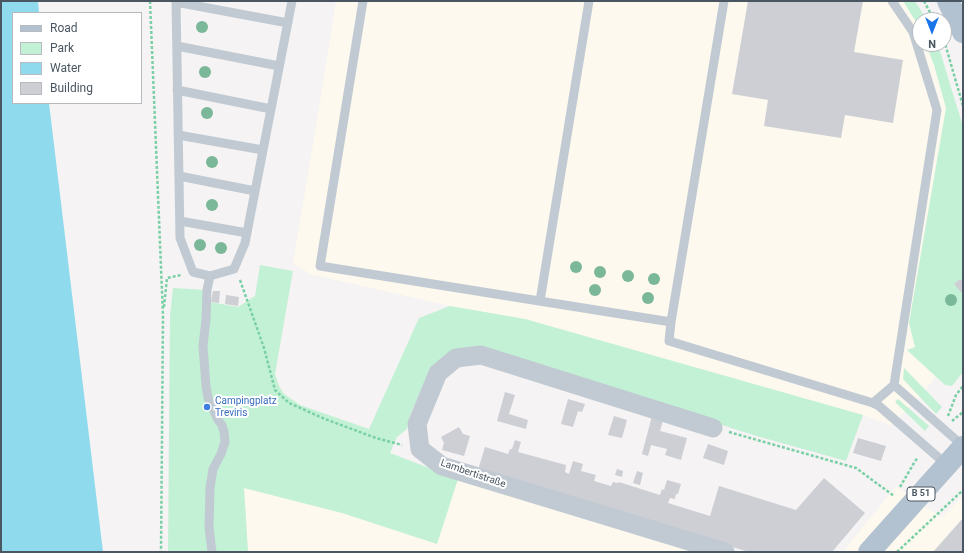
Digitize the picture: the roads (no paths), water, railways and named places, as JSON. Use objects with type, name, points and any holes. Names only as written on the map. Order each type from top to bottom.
[{"type":"main road","points":[[948,1],[963,32]]},
{"type":"main road","name":"B 51","points":[[869,552],[963,446]]},
{"type":"street","name":"Lambertistraße","points":[[713,428],[481,355],[456,358],[438,373],[417,424],[420,450],[442,466],[725,552]]},
{"type":"lane","points":[[288,23],[176,1],[180,238],[193,272],[210,276],[234,268],[245,243],[279,66],[288,23],[292,1]]},
{"type":"lane","points":[[363,1],[320,266],[671,322]]},
{"type":"lane","points":[[540,301],[589,1]]},
{"type":"lane","points":[[724,1],[669,341],[876,405],[947,465]]},
{"type":"lane","points":[[876,405],[894,385],[937,110],[913,32],[892,1]]},
{"type":"lane","points":[[177,46],[279,66]]},
{"type":"lane","points":[[178,90],[271,109]]},
{"type":"lane","points":[[178,135],[263,150]]},
{"type":"lane","points":[[179,176],[255,191]]},
{"type":"lane","points":[[180,222],[247,233]]},
{"type":"lane","points":[[210,276],[207,290],[203,346],[206,386],[208,398],[218,420],[222,425],[225,442],[221,454],[213,469],[210,488],[209,527],[212,552]]},
{"type":"lane","points":[[894,385],[963,446]]},
{"type":"water","points":[[1,1],[38,1],[39,12],[12,12],[12,104],[49,104],[103,552],[1,552]]},
{"type":"place","name":"Campingplatz Treviris","points":[[207,407]]}]
